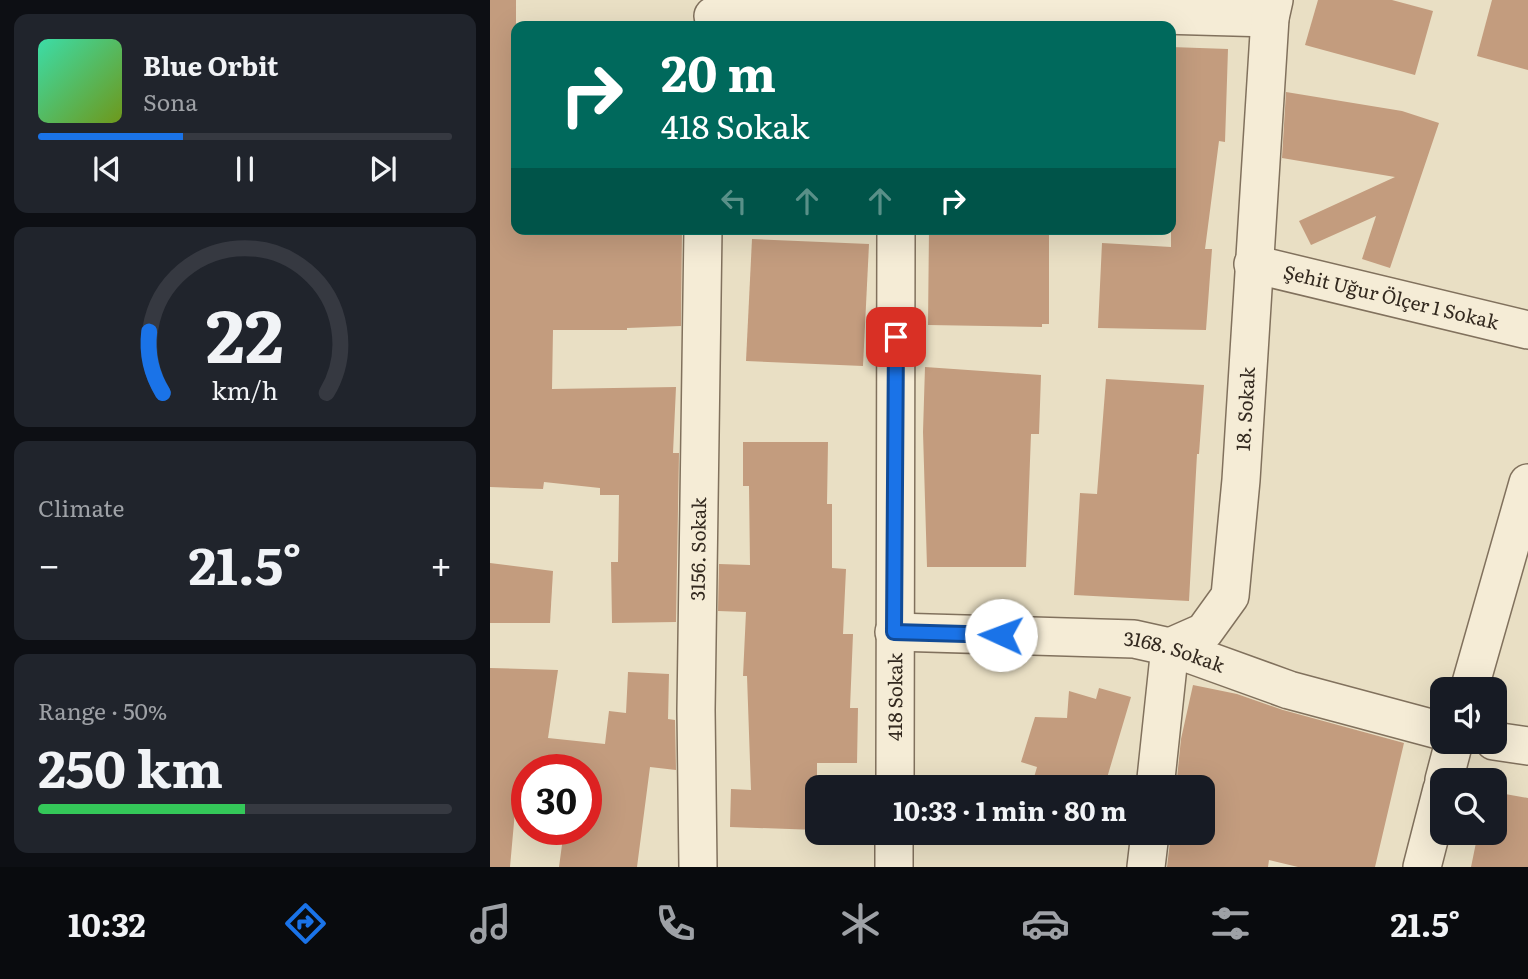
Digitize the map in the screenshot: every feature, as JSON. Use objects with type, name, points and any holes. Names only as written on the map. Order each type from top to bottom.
[{"type":"street","points":[[713,14],[907,17],[1272,9]]},
{"type":"street","name":"18. Sokak","points":[[1170,647],[1204,632],[1230,596],[1241,480],[1253,264],[1272,9]]},
{"type":"street","name":"3156. Sokak","points":[[698,867],[696,710],[703,235]]},
{"type":"street","name":"418 Sokak","points":[[895,775],[896,235]]},
{"type":"street","name":"Şehit Uğur Ölçer 1 Sokak","points":[[1253,264],[1528,330]]},
{"type":"street","points":[[1473,677],[1528,482]]},
{"type":"street","name":"3168. Sokak","points":[[894,632],[1134,639],[1170,647],[1289,690],[1430,728]]},
{"type":"street","points":[[1156,775],[1170,647]]},
{"type":"street","points":[[1507,743],[1528,746]]},
{"type":"street","points":[[1422,867],[1430,836]]},
{"type":"street","points":[[894,845],[894,867]]},
{"type":"street","points":[[1146,867],[1149,845]]},
{"type":"building","points":[[490,0],[516,0],[516,21],[511,21],[511,235],[682,235],[681,326],[627,330],[553,330],[552,389],[676,387],[673,453],[679,453],[676,622],[612,623],[611,562],[618,562],[619,495],[600,495],[600,488],[544,482],[543,489],[490,487]]},
{"type":"building","points":[[1318,0],[1392,0],[1433,11],[1415,75],[1305,45]]},
{"type":"building","points":[[1492,0],[1528,0],[1528,70],[1477,56]]},
{"type":"building","points":[[1176,47],[1228,49],[1225,142],[1219,141],[1205,249],[1212,249],[1206,330],[1098,328],[1102,243],[1171,247],[1171,235],[1176,235]]},
{"type":"building","points":[[1286,92],[1402,111],[1439,123],[1390,268],[1362,259],[1376,216],[1311,245],[1299,221],[1395,177],[1282,158]]},
{"type":"building","points":[[929,235],[1049,235],[1049,324],[1042,324],[1042,327],[928,325]]},
{"type":"building","points":[[752,239],[869,244],[863,366],[746,361]]},
{"type":"building","points":[[925,367],[1041,375],[1039,434],[1031,434],[1026,567],[927,567],[923,432]]},
{"type":"building","points":[[1106,379],[1204,385],[1197,454],[1189,601],[1074,595],[1080,493],[1097,494]]},
{"type":"building","points":[[743,442],[828,442],[827,504],[832,504],[832,568],[846,569],[843,634],[853,634],[850,708],[858,708],[857,763],[817,763],[817,775],[805,775],[805,830],[730,827],[731,789],[751,790],[747,676],[743,676],[746,612],[718,611],[719,564],[750,565],[749,486],[743,486]]},
{"type":"building","points":[[490,563],[553,571],[550,623],[490,623]]},
{"type":"building","points":[[490,668],[558,670],[548,738],[605,744],[609,711],[626,713],[628,672],[669,674],[668,719],[675,720],[676,770],[650,767],[637,867],[559,867],[562,845],[602,845],[602,754],[511,754],[510,867],[490,867]]},
{"type":"building","points":[[1193,685],[1237,694],[1283,710],[1404,743],[1375,867],[1298,867],[1269,860],[1268,867],[1167,867],[1170,845],[1215,845],[1215,775],[1177,775],[1181,739]]},
{"type":"building","points":[[1099,688],[1131,697],[1108,775],[1035,775],[1037,767],[1021,762],[1035,717],[1067,718],[1069,691],[1096,699]]},
{"type":"building","points":[[1507,794],[1528,798],[1528,867],[1471,867],[1476,845],[1507,845]]},
{"type":"route","points":[[896,337],[894,632],[1001,635]]}]
